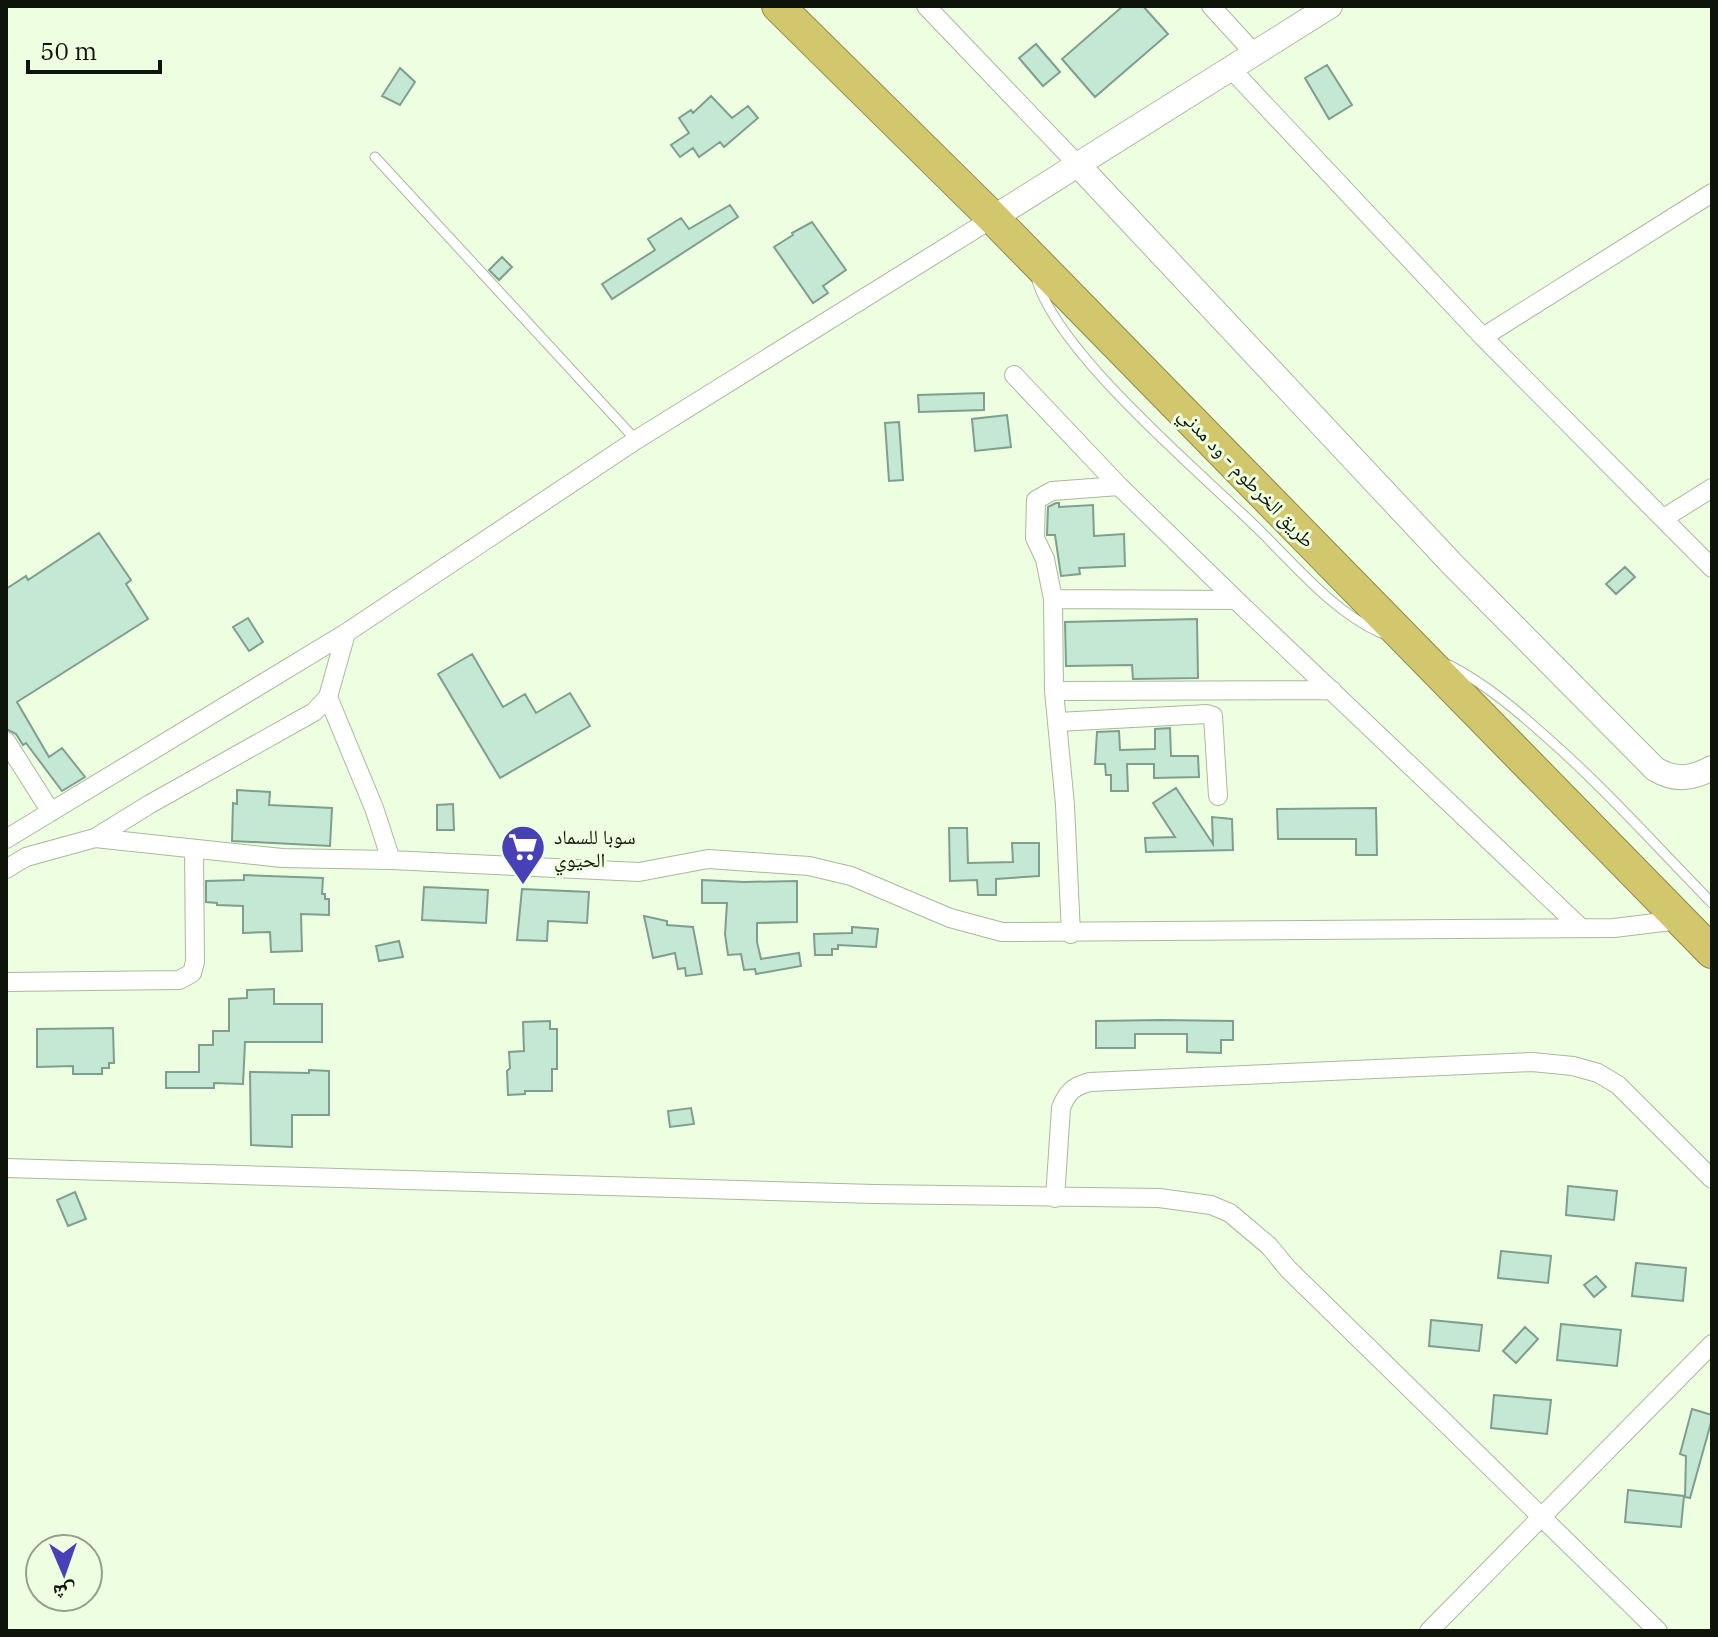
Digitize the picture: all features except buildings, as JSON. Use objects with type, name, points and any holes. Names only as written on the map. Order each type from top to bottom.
[{"type":"highway","name":"طريق الخرطوم - ود مدني","points":[[778,6],[993,218],[1712,952]]},
{"type":"street","points":[[926,6],[1452,564],[1655,769],[1666,776],[1681,778],[1697,776],[1712,768]]},
{"type":"street","points":[[1211,6],[1254,53]]},
{"type":"street","points":[[6,839],[346,633],[636,440],[1330,6]]},
{"type":"street","points":[[1231,69],[1483,337],[1712,568]]},
{"type":"street","points":[[1483,337],[1712,193]]},
{"type":"street","points":[[1014,375],[1119,486],[1579,926]]},
{"type":"street","points":[[1071,934],[1054,691],[1053,599],[1045,559],[1035,538],[1036,500],[1052,491],[1119,486]]},
{"type":"street","points":[[1664,518],[1712,488]]},
{"type":"street","points":[[1053,599],[1236,600]]},
{"type":"street","points":[[6,869],[26,857],[95,838],[314,712],[328,697],[346,633]]},
{"type":"street","points":[[1054,691],[1332,690]]},
{"type":"street","points":[[328,697],[374,808],[391,860]]},
{"type":"street","points":[[1058,722],[1213,716],[1218,796]]},
{"type":"street","points":[[6,741],[51,812]]},
{"type":"street","points":[[95,838],[282,858],[639,872],[708,859],[809,866],[837,871],[950,918],[1002,932],[1071,934],[1614,928],[1679,920]]},
{"type":"street","points":[[6,982],[179,980],[192,973],[195,962],[194,850]]},
{"type":"street","points":[[1055,1198],[1061,1108],[1066,1095],[1077,1085],[1532,1062],[1573,1066],[1598,1073],[1618,1085],[1712,1179]]},
{"type":"street","points":[[6,1168],[1181,1200],[1211,1205],[1230,1213],[1269,1246],[1539,1517],[1658,1631]]},
{"type":"street","points":[[1429,1631],[1712,1344]]},
{"type":"lane","points":[[375,157],[636,440]]},
{"type":"lane","points":[[1412,646],[1472,677],[1519,712],[1581,767],[1712,903]]},
{"type":"place","name":"سوبا للسماد الحيوي","points":[[523,886]]}]
